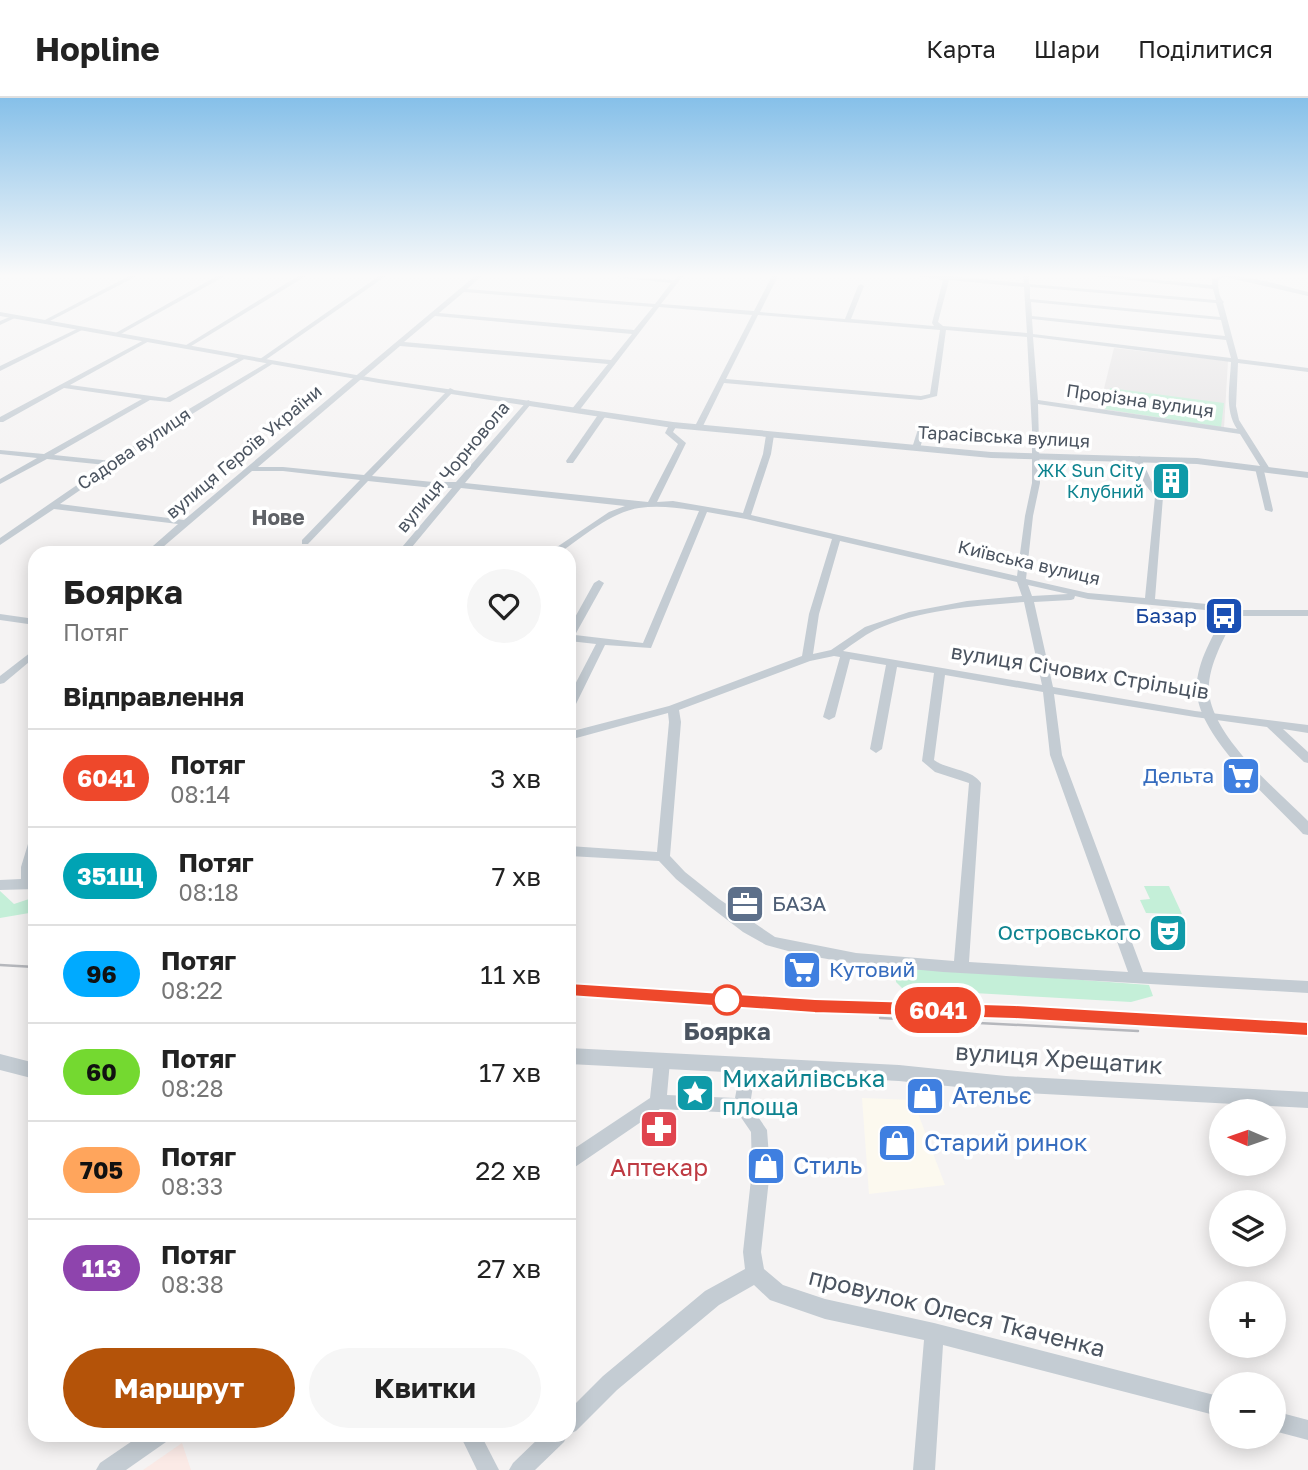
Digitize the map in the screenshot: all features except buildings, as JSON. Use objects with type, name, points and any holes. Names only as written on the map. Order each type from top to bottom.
[{"type":"street","points":[[0,369],[59,340]]},
{"type":"street","points":[[0,420],[148,340]]},
{"type":"street","name":"Тарасівська вулиця","points":[[148,340],[359,377],[698,428],[1036,457],[1197,461],[1308,475]]},
{"type":"street","points":[[186,347],[197,340]]},
{"type":"street","points":[[262,360],[291,340]]},
{"type":"street","name":"вулиця Героїв України","points":[[159,546],[404,340]]},
{"type":"street","points":[[575,410],[630,340]]},
{"type":"street","points":[[698,428],[741,340]]},
{"type":"street","points":[[722,381],[928,398],[934,394],[941,340]]},
{"type":"street","points":[[1028,340],[1036,482],[1021,580],[1029,598],[1048,688],[1056,755],[1138,978]]},
{"type":"street","points":[[1070,340],[1308,370]]},
{"type":"street","points":[[1230,340],[1235,360],[1232,406],[1235,420],[1263,469],[1269,510]]},
{"type":"street","points":[[399,344],[612,362]]},
{"type":"street","points":[[167,400],[244,357]]},
{"type":"street","name":"Садова вулиця","points":[[0,542],[111,463],[272,362]]},
{"type":"street","points":[[63,386],[178,402]]},
{"type":"street","points":[[306,542],[450,390]]},
{"type":"street","points":[[0,482],[40,457],[149,398]]},
{"type":"street","name":"Прорізна вулиця","points":[[1033,401],[1241,432]]},
{"type":"street","name":"вулиця Чорновола","points":[[408,546],[528,402]]},
{"type":"street","points":[[189,403],[201,405]]},
{"type":"street","points":[[570,461],[603,414]]},
{"type":"street","points":[[651,505],[682,443],[669,433],[673,425]]},
{"type":"street","points":[[916,448],[923,425]]},
{"type":"street","points":[[746,516],[767,454],[770,435]]},
{"type":"street","points":[[0,452],[111,463]]},
{"type":"street","points":[[1137,458],[1148,483],[1159,497],[1150,602]]},
{"type":"street","points":[[252,469],[457,485],[638,505]]},
{"type":"street","name":"Київська вулиця","points":[[638,505],[673,504],[746,516],[1088,596],[1217,608],[1231,612],[1308,613]]},
{"type":"street","points":[[564,546],[612,514],[638,505]]},
{"type":"street","points":[[52,506],[188,523]]},
{"type":"street","points":[[576,639],[647,646],[704,509]]},
{"type":"street","points":[[807,658],[814,614],[837,537]]},
{"type":"street","points":[[576,627],[599,583]]},
{"type":"street","points":[[829,718],[840,654],[871,628],[895,620],[985,603],[1088,596]]},
{"type":"street","points":[[1231,612],[1206,674],[1203,694],[1208,716],[1223,739],[1308,830]]},
{"type":"street","points":[[0,617],[28,621]]},
{"type":"street","points":[[576,692],[601,642]]},
{"type":"street","name":"вулиця Січових Стрільців","points":[[576,734],[673,708],[807,658],[840,654],[1208,716],[1308,729]]},
{"type":"street","points":[[0,681],[28,658]]},
{"type":"street","points":[[876,749],[892,663]]},
{"type":"street","points":[[940,671],[928,761],[932,767],[972,779],[975,783],[961,967]]},
{"type":"street","points":[[673,708],[675,722],[663,857],[667,865],[682,878],[767,940],[848,958],[1308,987]]},
{"type":"street","points":[[1269,723],[1308,759]]},
{"type":"street","points":[[576,851],[663,857]]},
{"type":"street","points":[[0,885],[28,883]]},
{"type":"street","points":[[576,1056],[662,1061],[658,1102]]},
{"type":"street","name":"вулиця Хрещатик","points":[[662,1061],[899,1073],[1006,1084],[1308,1100]]},
{"type":"street","points":[[0,1062],[28,1069]]},
{"type":"street","points":[[576,1417],[610,1383],[712,1298],[755,1274],[752,1252],[761,1170],[759,1130],[742,1106],[748,1066]]},
{"type":"street","points":[[576,1156],[658,1102],[742,1106]]},
{"type":"street","name":"провулок Олеся Ткаченка","points":[[755,1274],[777,1293],[825,1309],[934,1333],[1209,1404]]},
{"type":"street","points":[[924,1470],[934,1333]]},
{"type":"street","points":[[1286,1424],[1308,1430]]},
{"type":"street","points":[[107,1470],[149,1442]]},
{"type":"street","points":[[474,1442],[488,1470]]},
{"type":"street","points":[[520,1470],[550,1442]]},
{"type":"shaded area","points":[[1114,348],[1228,361],[1224,428],[1099,409]]},
{"type":"shaded area","name":"Старий ринок","points":[[862,1098],[913,1100],[945,1185],[869,1194]]},
{"type":"shaded area","points":[[182,1443],[191,1470],[143,1470]]},
{"type":"green space","points":[[1110,388],[1224,403],[1221,427],[1104,409]]},
{"type":"green space","points":[[1144,886],[1169,886],[1182,914],[1146,913],[1140,900],[1150,899]]},
{"type":"green space","points":[[0,891],[14,904],[28,899],[28,913],[0,918]]},
{"type":"green space","points":[[897,966],[1149,985],[1153,996],[1131,1002],[903,989],[896,982]]},
{"type":"railway","points":[[0,965],[28,967]]},
{"type":"railway","points":[[576,989],[815,1006],[1015,1012],[1308,1029]]},
{"type":"railway","points":[[880,1018],[1138,1031]]},
{"type":"train","name":"6041","points":[[576,989],[815,1006],[1015,1012],[1130,1021],[1308,1029]]},
{"type":"place","name":"ЖК Sun City Клубний","points":[[1171,481]]},
{"type":"place","name":"Базар","points":[[1224,616]]},
{"type":"place","name":"Дельта","points":[[1241,776]]},
{"type":"place","name":"БАЗА","points":[[745,904]]},
{"type":"place","name":"Островського","points":[[1168,933]]},
{"type":"place","name":"Кутовий","points":[[802,970]]},
{"type":"place","name":"Боярка","points":[[727,1000]]},
{"type":"place","name":"Михайлівська площа","points":[[695,1093]]},
{"type":"place","name":"Ательє","points":[[925,1096]]},
{"type":"place","name":"Аптекар","points":[[659,1129]]},
{"type":"place","name":"Старий ринок","points":[[897,1143]]},
{"type":"place","name":"Стиль","points":[[766,1166]]},
{"type":"district","name":"Нове","points":[[278,518]]}]
